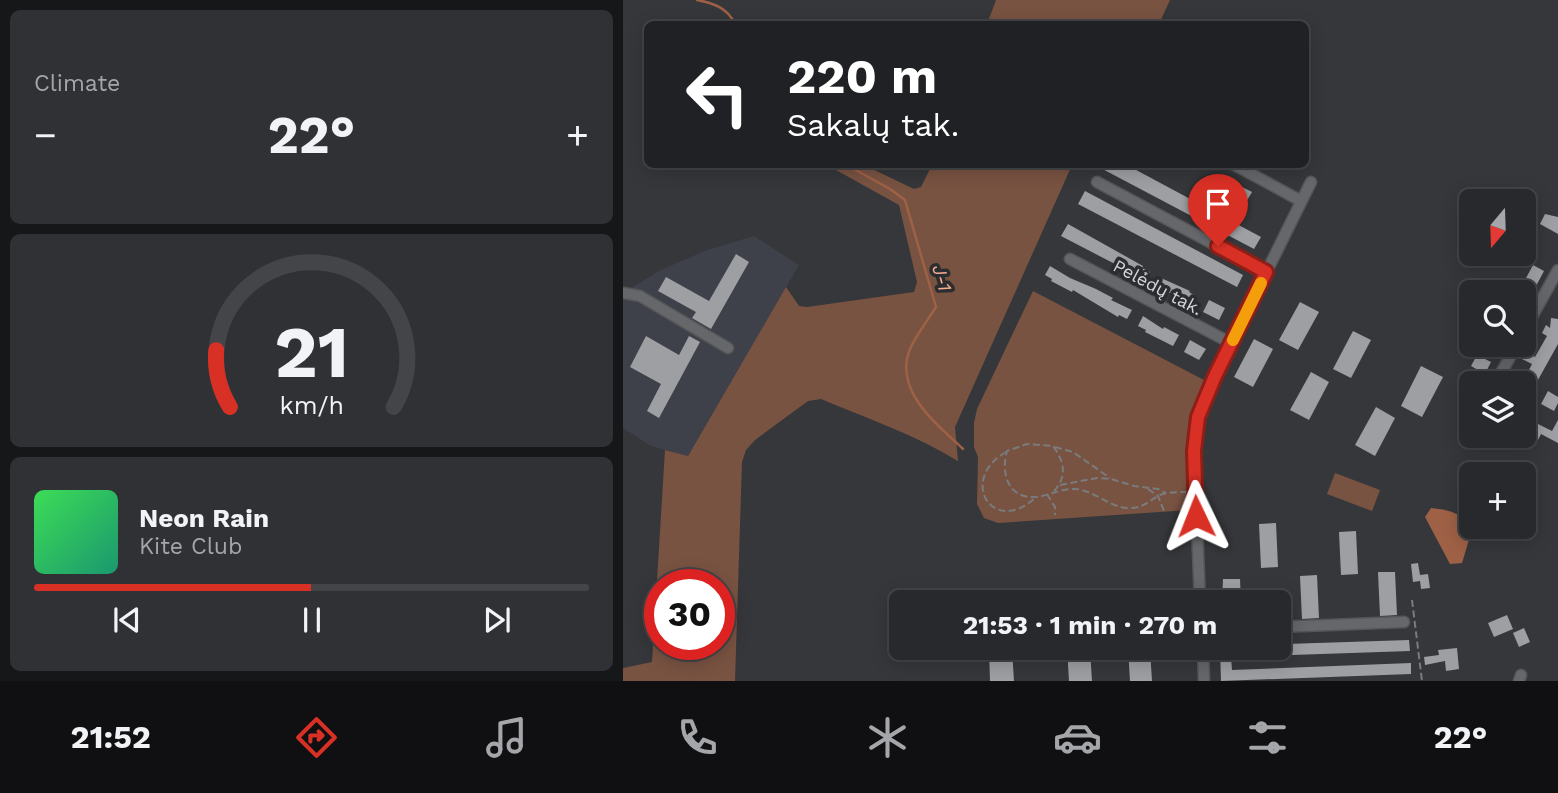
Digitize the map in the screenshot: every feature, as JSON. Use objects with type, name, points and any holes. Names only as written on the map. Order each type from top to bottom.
[{"type":"street","points":[[1240,168],[1301,201]]},
{"type":"street","points":[[1199,590],[1194,451],[1198,417],[1204,398],[1311,182]]},
{"type":"street","points":[[1097,183],[1266,272]]},
{"type":"street","name":"Pelėdų tak.","points":[[1070,259],[1231,343]]},
{"type":"street","points":[[1536,309],[1558,270]]},
{"type":"street","points":[[623,293],[640,296],[728,348]]},
{"type":"street","points":[[1291,627],[1404,622]]},
{"type":"street","points":[[1203,660],[1204,681]]},
{"type":"path","points":[[1167,493],[1111,479],[1073,452],[1027,443],[997,457],[985,472],[982,485],[984,498],[993,508],[1003,512],[1016,512],[1035,498],[1054,491],[1075,489],[1091,493],[1117,507],[1132,508],[1143,506],[1167,493],[1195,491]]},
{"type":"path","points":[[1053,446],[1062,458],[1064,471],[1060,485],[1054,491]]},
{"type":"path","points":[[1007,451],[1003,464],[1004,476],[1009,486],[1022,495],[1035,498]]},
{"type":"path","points":[[1060,485],[1082,479],[1111,479]]},
{"type":"path","points":[[1144,487],[1158,496],[1164,511]]},
{"type":"path","points":[[1047,494],[1055,507],[1055,516]]},
{"type":"path","points":[[1412,600],[1422,681]]},
{"type":"shaded area","points":[[996,0],[1170,0],[1160,21],[988,21]]},
{"type":"shaded area","points":[[832,168],[870,168],[914,189],[921,187],[930,168],[1071,168],[955,427],[958,461],[908,435],[821,399],[808,401],[755,440],[746,450],[742,462],[735,681],[623,681],[623,668],[652,660],[735,660],[735,569],[658,569],[665,450],[688,456],[786,287],[799,306],[807,307],[914,292],[917,282],[899,205]]},
{"type":"shaded area","points":[[754,236],[799,265],[688,456],[651,446],[623,428],[623,289],[631,288],[661,270],[707,250]]},
{"type":"shaded area","points":[[1033,291],[1204,380],[1193,413],[1188,444],[1189,510],[998,523],[984,518],[977,504],[978,457],[974,447],[974,423],[977,409]]},
{"type":"shaded area","points":[[1335,473],[1380,490],[1372,511],[1327,494]]},
{"type":"shaded area","points":[[1431,508],[1446,510],[1459,516],[1459,539],[1469,539],[1462,563],[1450,564],[1425,517]]},
{"type":"building","points":[[1101,168],[1132,168],[1261,237],[1254,249]]},
{"type":"building","points":[[1236,184],[1252,192],[1245,204],[1230,196]]},
{"type":"building","points":[[1085,191],[1243,275],[1237,287],[1078,204]]},
{"type":"building","points":[[1545,214],[1558,217],[1558,234],[1540,224]]},
{"type":"building","points":[[1068,224],[1143,266],[1142,268],[1150,272],[1145,282],[1061,236]]},
{"type":"building","points":[[736,254],[749,262],[711,329],[692,318],[696,312],[658,291],[666,277],[709,301]]},
{"type":"building","points":[[1050,266],[1132,310],[1127,319],[1119,315],[1118,317],[1073,290],[1072,292],[1051,281],[1052,279],[1045,275]]},
{"type":"building","points":[[1532,266],[1544,271],[1536,286],[1536,280],[1525,280]]},
{"type":"building","points":[[1161,278],[1197,297],[1192,307],[1172,294],[1156,288]]},
{"type":"building","points":[[1209,300],[1225,308],[1219,320],[1203,312]]},
{"type":"building","points":[[1300,302],[1319,312],[1298,350],[1279,340]]},
{"type":"building","points":[[1143,316],[1163,329],[1164,327],[1179,335],[1173,346],[1138,326]]},
{"type":"building","points":[[1551,318],[1558,319],[1558,344],[1536,383],[1536,371],[1528,371],[1532,364],[1522,359],[1536,357],[1547,336],[1542,333],[1546,325],[1550,328]]},
{"type":"building","points":[[1353,331],[1371,340],[1351,378],[1333,369]]},
{"type":"building","points":[[646,336],[679,355],[689,336],[700,342],[659,418],[647,411],[661,384],[630,367]]},
{"type":"building","points":[[1254,339],[1273,349],[1253,387],[1234,377]]},
{"type":"building","points":[[1190,340],[1206,349],[1199,360],[1184,352]]},
{"type":"building","points":[[1476,357],[1491,362],[1486,371],[1471,366]]},
{"type":"building","points":[[1421,366],[1443,377],[1422,417],[1401,406]]},
{"type":"building","points":[[1311,372],[1329,382],[1309,420],[1290,410]]},
{"type":"building","points":[[1548,391],[1558,397],[1554,411],[1541,404]]},
{"type":"building","points":[[1376,407],[1395,418],[1375,456],[1355,445]]},
{"type":"building","points":[[1558,420],[1558,443],[1541,434],[1538,440],[1536,423],[1552,431]]},
{"type":"building","points":[[1276,523],[1278,567],[1261,568],[1259,524]]},
{"type":"building","points":[[1356,531],[1358,574],[1341,575],[1339,532]]},
{"type":"building","points":[[1418,563],[1420,575],[1428,574],[1430,588],[1421,589],[1420,581],[1413,582],[1411,564]]},
{"type":"building","points":[[1378,572],[1395,572],[1397,615],[1380,616]]},
{"type":"building","points":[[1317,575],[1319,618],[1302,619],[1300,576]]},
{"type":"building","points":[[1223,579],[1240,579],[1240,590],[1223,590]]},
{"type":"building","points":[[1507,615],[1513,629],[1494,637],[1488,623]]},
{"type":"building","points":[[1524,628],[1530,642],[1519,647],[1513,633]]},
{"type":"building","points":[[1409,640],[1410,651],[1291,655],[1291,644]]},
{"type":"building","points":[[1457,648],[1459,669],[1446,671],[1445,661],[1425,665],[1424,657],[1439,655],[1438,650]]},
{"type":"building","points":[[989,660],[1013,660],[1014,681],[990,681]]},
{"type":"building","points":[[1068,660],[1091,660],[1092,681],[1069,681]]},
{"type":"building","points":[[1129,660],[1151,660],[1152,681],[1130,681]]},
{"type":"building","points":[[1220,660],[1231,660],[1232,670],[1411,663],[1411,674],[1221,681]]},
{"type":"waterway","name":"J-1","points":[[697,0],[719,7],[734,21]]},
{"type":"waterway","name":"J-1","points":[[852,168],[905,200],[936,307],[910,349],[906,364],[907,379],[920,405],[963,449]]},
{"type":"slow traffic","points":[[1233,340],[1261,283]]},
{"type":"route","points":[[1196,516],[1194,451],[1198,417],[1204,398],[1266,272],[1218,246]]}]
